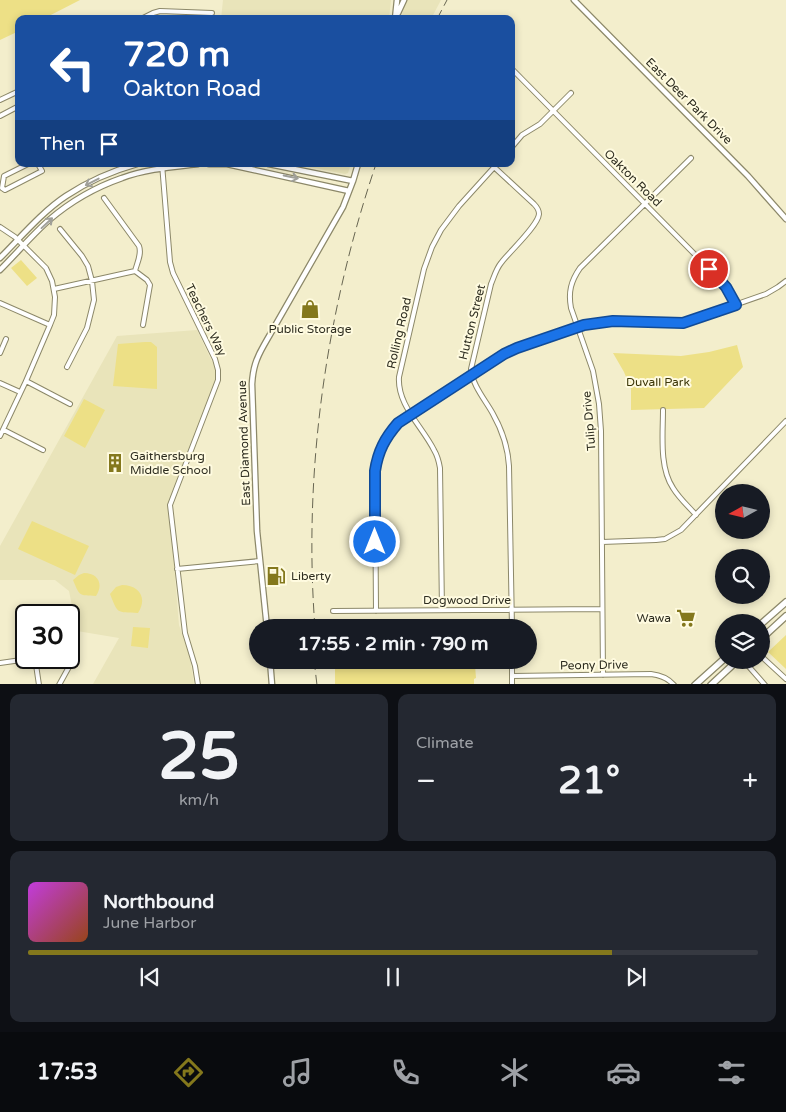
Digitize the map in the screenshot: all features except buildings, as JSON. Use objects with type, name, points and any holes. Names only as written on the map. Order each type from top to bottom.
[{"type":"main road","points":[[770,616],[786,602]]},
{"type":"main road","points":[[770,631],[786,616]]},
{"type":"main road","points":[[695,684],[715,667]]},
{"type":"main road","points":[[711,684],[728,669]]},
{"type":"street","points":[[396,15],[397,0]]},
{"type":"street","points":[[397,15],[404,0]]},
{"type":"street","name":"East Deer Park Drive","points":[[574,0],[748,176],[786,218]]},
{"type":"street","points":[[147,15],[160,11],[212,14]]},
{"type":"street","name":"Oakton Road","points":[[515,72],[722,282],[730,292],[736,305]]},
{"type":"street","points":[[0,100],[15,93]]},
{"type":"street","points":[[515,144],[522,136],[540,124],[571,93]]},
{"type":"street","points":[[0,116],[15,108]]},
{"type":"street","name":"Tulip Drive","points":[[603,675],[601,431],[599,404],[593,371],[571,308],[570,288],[580,268],[691,158]]},
{"type":"street","points":[[22,167],[4,176],[2,188],[5,190],[42,171],[40,167]]},
{"type":"street","points":[[0,258],[65,197],[106,175],[126,167]]},
{"type":"street","points":[[0,270],[48,221],[68,205],[123,177],[159,167]]},
{"type":"street","name":"Teachers Way","points":[[162,167],[170,262],[173,273],[218,370],[218,380],[170,505],[185,633],[195,666],[198,684]]},
{"type":"street","points":[[241,167],[349,191]]},
{"type":"street","points":[[285,167],[353,180]]},
{"type":"street","name":"East Diamond Avenue","points":[[266,619],[257,531],[252,371],[255,361],[344,207],[357,167]]},
{"type":"street","name":"Rolling Road","points":[[442,610],[440,468],[434,449],[411,415],[401,395],[398,386],[399,377],[424,269],[432,247],[441,230],[459,206],[493,167]]},
{"type":"street","name":"Hutton Street","points":[[497,167],[538,208],[538,217],[535,224],[504,258],[495,274],[471,369],[500,426],[508,452],[512,619]]},
{"type":"street","points":[[104,198],[139,246],[140,254],[135,271]]},
{"type":"street","points":[[0,227],[18,240],[46,268],[54,288],[55,305],[50,325],[0,436]]},
{"type":"street","points":[[60,229],[88,266],[94,300],[87,328],[67,367]]},
{"type":"street","points":[[54,288],[135,271],[147,280],[150,285],[143,325]]},
{"type":"street","points":[[376,611],[375,471],[380,448],[398,423],[472,374],[517,348],[578,326],[594,323],[613,321],[683,323],[766,294],[786,281]]},
{"type":"street","points":[[0,303],[50,325]]},
{"type":"street","points":[[0,353],[6,339]]},
{"type":"street","points":[[26,381],[70,404]]},
{"type":"street","points":[[0,383],[20,392]]},
{"type":"street","points":[[663,410],[666,474],[678,496],[696,515]]},
{"type":"street","points":[[602,542],[665,539],[682,530],[786,421]]},
{"type":"street","points":[[4,430],[42,450]]},
{"type":"street","points":[[177,569],[260,561]]},
{"type":"street","name":"Dogwood Drive","points":[[333,611],[602,609]]},
{"type":"street","points":[[0,663],[35,658],[39,684]]},
{"type":"street","points":[[770,664],[786,679]]},
{"type":"street","points":[[59,684],[68,669]]},
{"type":"street","points":[[271,669],[272,684]]},
{"type":"street","points":[[512,669],[512,684]]},
{"type":"street","points":[[751,669],[765,684]]},
{"type":"street","name":"Peony Drive","points":[[512,676],[651,674],[659,675],[674,684]]},
{"type":"shaded area","points":[[223,0],[391,0],[389,15],[221,15]]},
{"type":"shaded area","points":[[406,0],[441,0],[433,15],[402,15]]},
{"type":"shaded area","points":[[309,167],[350,167],[348,173]]},
{"type":"shaded area","points":[[197,330],[216,370],[216,379],[169,503],[179,625],[190,658],[194,684],[93,684],[119,638],[80,632],[80,604],[72,604],[69,591],[55,580],[0,580],[0,546],[117,336]]},
{"type":"green space","points":[[0,0],[80,0],[51,15],[15,15],[15,33],[0,40]]},
{"type":"green space","points":[[21,260],[37,278],[27,286],[11,268]]},
{"type":"green space","points":[[151,342],[157,347],[157,389],[113,386],[118,344]]},
{"type":"green space","name":"Duvall Park","points":[[737,345],[743,367],[704,408],[631,410],[631,389],[613,353],[681,356]]},
{"type":"green space","points":[[84,399],[105,410],[85,448],[64,436]]},
{"type":"green space","points":[[32,521],[89,546],[75,575],[18,549]]},
{"type":"green space","points":[[84,573],[93,575],[98,580],[99,587],[96,596],[83,595],[77,590],[73,580]]},
{"type":"green space","points":[[122,585],[133,587],[140,593],[142,602],[138,613],[122,612],[117,609],[110,594],[116,587]]},
{"type":"green space","points":[[133,627],[150,628],[148,648],[131,646]]},
{"type":"green space","points":[[786,635],[786,669],[770,654],[770,650]]},
{"type":"green space","points":[[335,669],[475,669],[474,684],[335,684]]},
{"type":"railway","points":[[439,15],[447,0]]},
{"type":"railway","points":[[315,619],[312,510],[322,393],[344,277],[375,167]]},
{"type":"railway","points":[[315,669],[317,684]]},
{"type":"place","name":"Public Storage","points":[[310,309]]},
{"type":"place","name":"Gaithersburg Middle School","points":[[115,463]]},
{"type":"place","name":"Liberty","points":[[276,576]]},
{"type":"place","name":"Wawa","points":[[686,618]]},
{"type":"route","points":[[375,542],[376,463],[380,448],[398,423],[504,354],[578,326],[613,321],[683,323],[736,305],[730,292],[709,269]]}]
